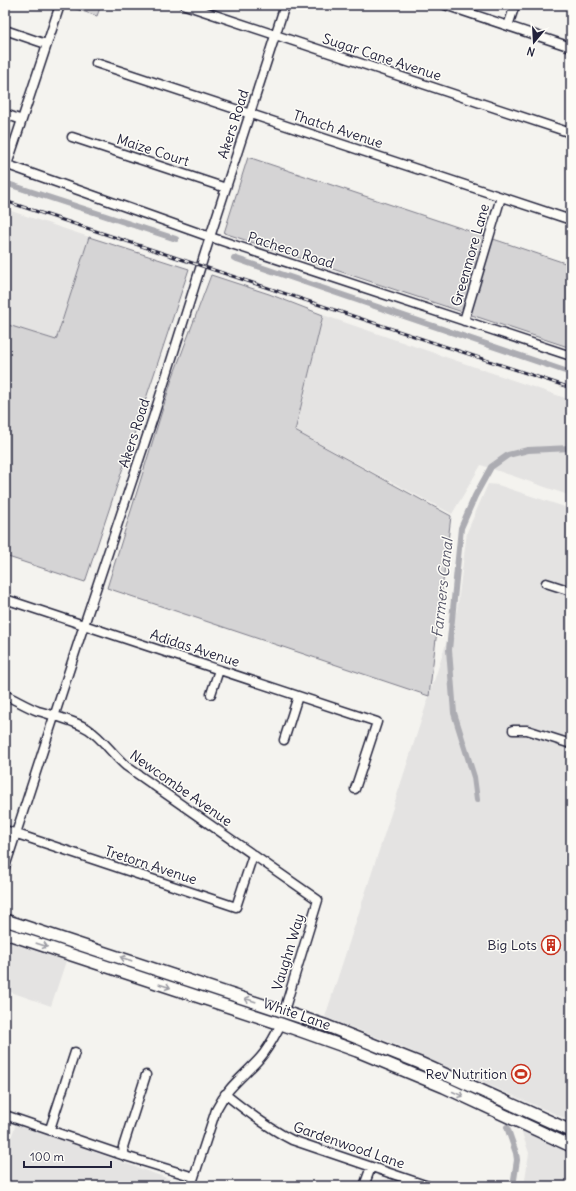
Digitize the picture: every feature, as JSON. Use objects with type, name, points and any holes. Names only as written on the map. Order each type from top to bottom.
[{"type":"main road","name":"White Lane","points":[[5,920],[284,1011],[350,1035],[420,1063],[571,1131]]},
{"type":"main road","name":"White Lane","points":[[5,933],[281,1024],[357,1051],[424,1078],[571,1146]]},
{"type":"main road","points":[[229,1008],[272,1014],[284,1011]]},
{"type":"main road","points":[[281,1024],[287,1020],[290,1020],[335,1035],[350,1035]]},
{"type":"main road","points":[[357,1051],[374,1051],[414,1066],[420,1063]]},
{"type":"main road","points":[[496,1111],[510,1111],[543,1126],[553,1122]]},
{"type":"street","points":[[6,165],[60,5]]},
{"type":"street","name":"Sugar Cane Avenue","points":[[185,5],[571,133]]},
{"type":"street","name":"Akers Road","points":[[5,867],[154,415],[285,5]]},
{"type":"street","points":[[445,5],[571,47]]},
{"type":"street","points":[[508,26],[515,5]]},
{"type":"street","points":[[5,30],[46,44]]},
{"type":"street","name":"Thatch Avenue","points":[[96,63],[571,220]]},
{"type":"street","points":[[5,114],[22,120]]},
{"type":"street","name":"Maize Court","points":[[72,137],[226,188]]},
{"type":"street","name":"Pacheco Road","points":[[6,165],[210,237],[571,356]]},
{"type":"street","name":"Greenmore Lane","points":[[464,321],[501,197]]},
{"type":"street","points":[[546,583],[571,591]]},
{"type":"street","name":"Adidas Avenue","points":[[5,599],[377,722],[355,789]]},
{"type":"street","points":[[211,694],[219,670]]},
{"type":"street","name":"Newcombe Avenue","points":[[5,695],[30,708],[76,723],[95,734],[126,766],[318,900]]},
{"type":"street","points":[[284,740],[298,696]]},
{"type":"street","points":[[513,730],[527,730],[571,744]]},
{"type":"street","name":"Tretorn Avenue","points":[[5,830],[236,907],[253,854]]},
{"type":"street","name":"Vaughn Way","points":[[284,1011],[318,900]]},
{"type":"street","points":[[192,1186],[216,1110],[225,1094],[265,1052],[281,1024]]},
{"type":"street","points":[[50,1129],[75,1052]]},
{"type":"street","points":[[125,1156],[124,1147],[146,1075]]},
{"type":"street","name":"Gardenwood Lane","points":[[225,1094],[260,1122],[280,1134],[303,1144],[428,1186]]},
{"type":"street","points":[[5,1115],[50,1129],[125,1156],[194,1177]]},
{"type":"street","points":[[364,1186],[371,1167]]},
{"type":"shaded area","points":[[55,5],[101,5],[97,16],[67,6],[66,9]]},
{"type":"shaded area","points":[[248,157],[571,265],[571,348],[224,233]]},
{"type":"shaded area","points":[[5,209],[89,237],[56,340],[5,324]]},
{"type":"shaded area","points":[[89,237],[189,269],[85,582],[5,556],[5,324],[56,340]]},
{"type":"shaded area","points":[[211,275],[269,294],[323,315],[295,431],[451,516],[429,696],[107,588],[172,379]]},
{"type":"shaded area","points":[[323,315],[571,400],[571,496],[481,465],[452,514],[296,431]]},
{"type":"shaded area","points":[[488,484],[498,485],[571,509],[571,1121],[397,1045],[325,1017],[457,610],[467,532]]},
{"type":"shaded area","points":[[5,941],[66,961],[51,1006],[5,990]]},
{"type":"shaded area","points":[[16,1124],[186,1186],[5,1186],[5,1154]]},
{"type":"shaded area","points":[[521,1130],[571,1153],[571,1186],[524,1186],[529,1153]]},
{"type":"waterway","points":[[5,183],[176,239]]},
{"type":"waterway","points":[[234,258],[571,373]]},
{"type":"waterway","name":"Farmers Canal","points":[[477,800],[474,777],[454,713],[449,650],[461,528],[475,496],[491,467],[508,455],[528,450],[571,448]]},
{"type":"waterway","name":"Farmers Canal","points":[[507,1127],[517,1160],[513,1186]]},
{"type":"railway","points":[[5,201],[571,388]]},
{"type":"place","name":"Big Lots","points":[[551,945]]},
{"type":"place","name":"Rev Nutrition","points":[[521,1074]]}]
